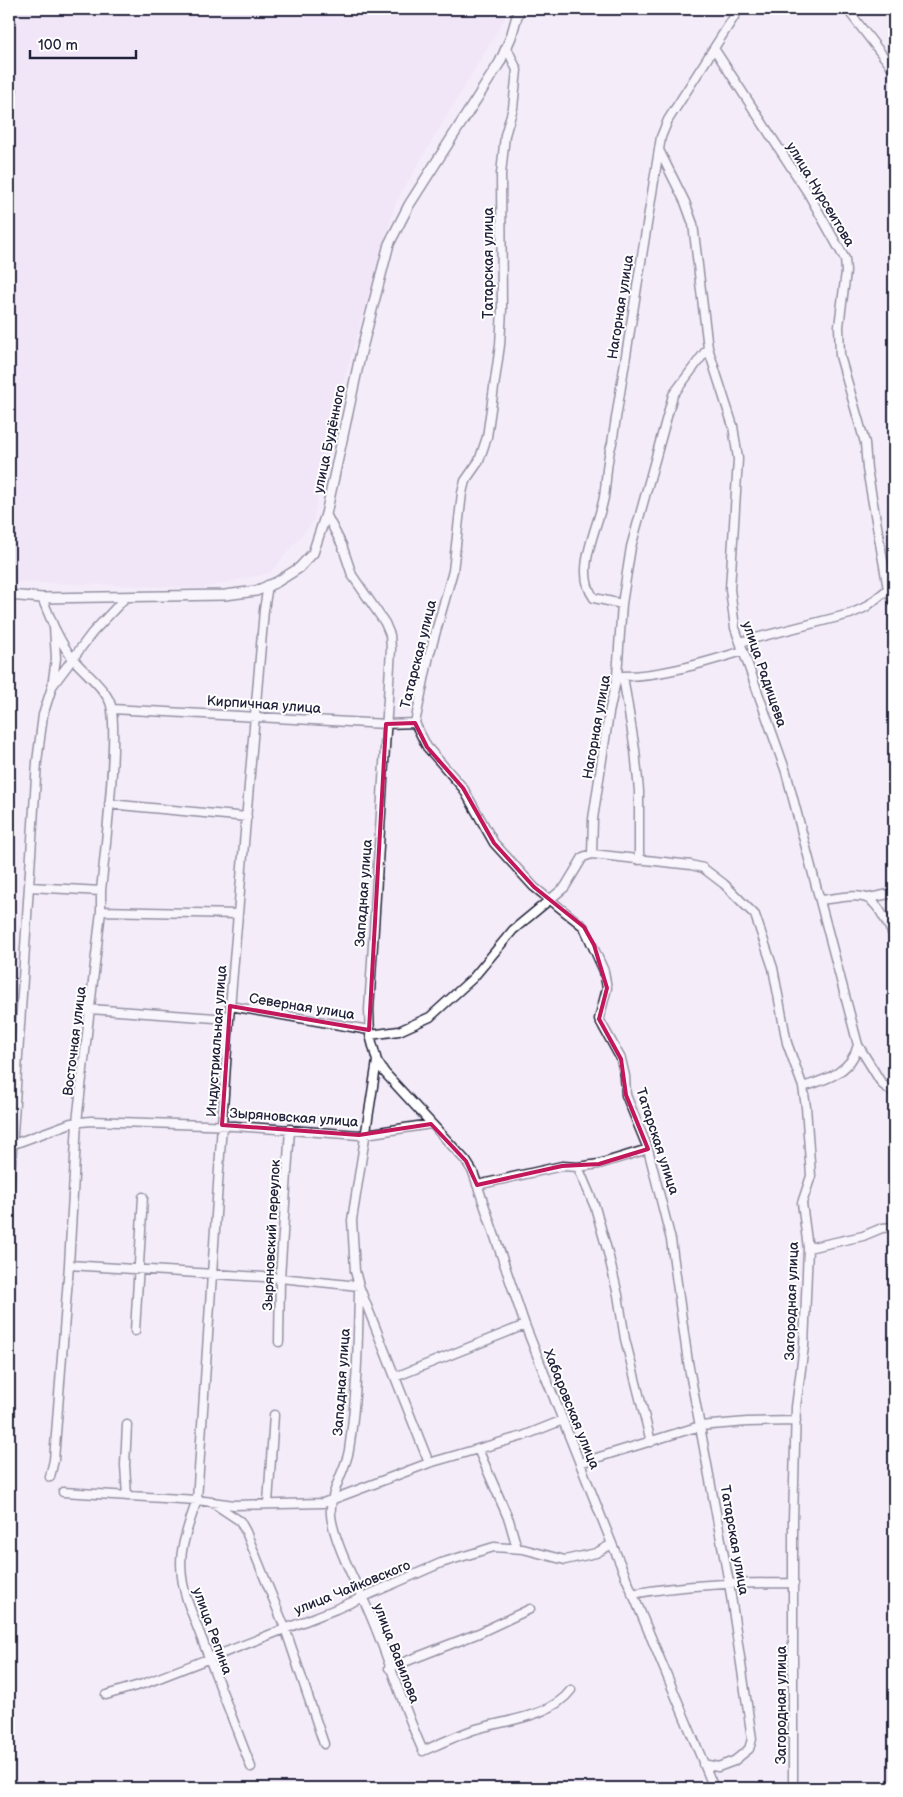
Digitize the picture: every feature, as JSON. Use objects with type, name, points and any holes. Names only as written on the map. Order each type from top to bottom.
[{"type":"street","points":[[507,48],[518,19],[519,9]]},
{"type":"street","name":"Нагорная улица","points":[[622,604],[594,598],[586,584],[586,573],[592,536],[604,498],[606,462],[612,443],[661,137],[668,120],[715,50],[739,9]]},
{"type":"street","points":[[847,9],[894,70]]},
{"type":"street","name":"улица Будённого","points":[[9,595],[42,598],[126,597],[226,595],[256,591],[299,568],[313,553],[326,514],[361,352],[389,244],[408,205],[507,48]]},
{"type":"street","name":"Татарская улица","points":[[507,48],[517,70],[513,108],[505,135],[501,174],[502,309],[500,345],[487,437],[479,461],[465,481],[453,571],[429,656],[415,723],[427,748],[463,788],[494,843],[534,887],[584,927],[601,962],[607,988],[599,1019],[621,1059],[625,1076],[626,1095],[648,1148],[672,1240],[688,1362],[729,1583],[752,1739],[749,1749],[734,1760],[718,1767],[703,1764]]},
{"type":"street","name":"улица Нурсеитова","points":[[715,50],[808,193],[845,259],[846,272],[839,326],[840,356],[865,443],[867,469],[888,589],[894,603]]},
{"type":"street","name":"улица Радищева","points":[[659,150],[685,202],[693,224],[708,348],[733,426],[738,459],[730,589],[731,614],[786,772],[858,1045],[882,1084],[894,1093]]},
{"type":"street","name":"Нагорная улица","points":[[592,854],[593,819],[609,713],[620,676],[622,604],[633,538],[672,395],[708,348]]},
{"type":"street","name":"Западная улица","points":[[326,514],[342,545],[352,575],[385,623],[390,635],[369,1032],[377,1061],[352,1220],[352,1248],[359,1286],[429,1463]]},
{"type":"street","name":"Индустриальная улица","points":[[197,1500],[230,1006],[264,610],[268,585]]},
{"type":"street","points":[[740,642],[850,614],[866,607],[888,589]]},
{"type":"street","points":[[52,687],[92,634],[126,597]]},
{"type":"street","points":[[42,598],[62,644],[110,700],[112,709]]},
{"type":"street","points":[[9,1195],[37,762],[44,714],[52,687],[56,658],[54,627]]},
{"type":"street","points":[[639,860],[639,791],[635,750],[620,676],[656,673],[743,651]]},
{"type":"street","name":"Кирпичная улица","points":[[112,709],[255,715],[386,724],[415,723]]},
{"type":"street","name":"Восточная улица","points":[[50,1477],[54,1460],[69,1265],[77,1122],[101,911],[100,891],[109,804],[112,709]]},
{"type":"street","points":[[109,804],[247,817]]},
{"type":"street","name":"Загородная улица","points":[[592,854],[672,862],[703,868],[724,884],[755,915],[773,968],[787,1043],[803,1087],[811,1156],[811,1176],[802,1204],[808,1248],[804,1346],[796,1421],[793,1788]]},
{"type":"street","name":"Северная улица","points":[[230,1006],[369,1032],[399,1031],[430,1017],[473,978],[513,930],[565,887],[583,857],[592,854]]},
{"type":"street","points":[[30,887],[100,891]]},
{"type":"street","points":[[821,900],[848,896],[869,898],[894,893]]},
{"type":"street","points":[[869,898],[876,903],[894,936]]},
{"type":"street","points":[[101,911],[238,914]]},
{"type":"street","points":[[90,1009],[229,1019]]},
{"type":"street","points":[[803,1087],[831,1077],[849,1065],[858,1045]]},
{"type":"street","name":"Хабаровская улица","points":[[377,1061],[431,1124],[466,1161],[478,1184],[525,1325],[632,1594],[714,1788]]},
{"type":"street","name":"Зыряновская улица","points":[[11,1145],[48,1130],[77,1122],[290,1129],[343,1134],[367,1134],[431,1124]]},
{"type":"street","name":"Зыряновский переулок","points":[[278,1342],[280,1278],[290,1129]]},
{"type":"street","points":[[478,1184],[562,1166],[578,1167],[599,1164],[648,1148]]},
{"type":"street","points":[[578,1167],[595,1207],[608,1253],[618,1295],[624,1339],[651,1442]]},
{"type":"street","points":[[134,1331],[143,1196]]},
{"type":"street","points":[[808,1248],[863,1236],[882,1228],[894,1227]]},
{"type":"street","points":[[69,1265],[280,1278],[359,1286]]},
{"type":"street","name":"Западная улица","points":[[332,1504],[349,1452],[356,1397],[359,1286]]},
{"type":"street","points":[[395,1377],[525,1325]]},
{"type":"street","points":[[268,1503],[274,1416]]},
{"type":"street","points":[[62,1492],[197,1500],[213,1503],[332,1504],[429,1463],[523,1436],[563,1420]]},
{"type":"street","points":[[580,1463],[700,1426],[747,1422],[796,1421]]},
{"type":"street","points":[[127,1425],[125,1465],[127,1496]]},
{"type":"street","points":[[478,1449],[491,1473],[512,1528],[517,1548]]},
{"type":"street","name":"улица Репина","points":[[197,1500],[184,1537],[179,1562],[182,1584],[251,1767]]},
{"type":"street","points":[[213,1503],[228,1512],[243,1526],[284,1628],[324,1744]]},
{"type":"street","name":"улица Вавилова","points":[[332,1504],[332,1520],[355,1586],[362,1597],[405,1712],[423,1751],[470,1731],[541,1711],[564,1699],[571,1690]]},
{"type":"street","name":"улица Чайковского","points":[[106,1695],[146,1683],[362,1597],[441,1562],[494,1547],[517,1548],[565,1560],[596,1553],[612,1544]]},
{"type":"street","points":[[632,1594],[658,1589],[729,1583],[794,1582]]},
{"type":"street","points":[[389,1668],[479,1632],[530,1609]]},
{"type":"highlighted area","points":[[415,723],[427,747],[463,788],[494,843],[534,887],[584,927],[594,945],[607,988],[599,1019],[621,1059],[626,1095],[648,1149],[599,1164],[562,1166],[477,1185],[466,1161],[431,1124],[359,1135],[222,1125],[230,1006],[369,1030],[386,724]]},
{"type":"shaded area","points":[[9,9],[508,9],[507,15],[396,202],[337,404],[313,522],[270,573],[203,588],[9,582]]},
{"type":"railway","points":[[9,107],[18,88]]}]
